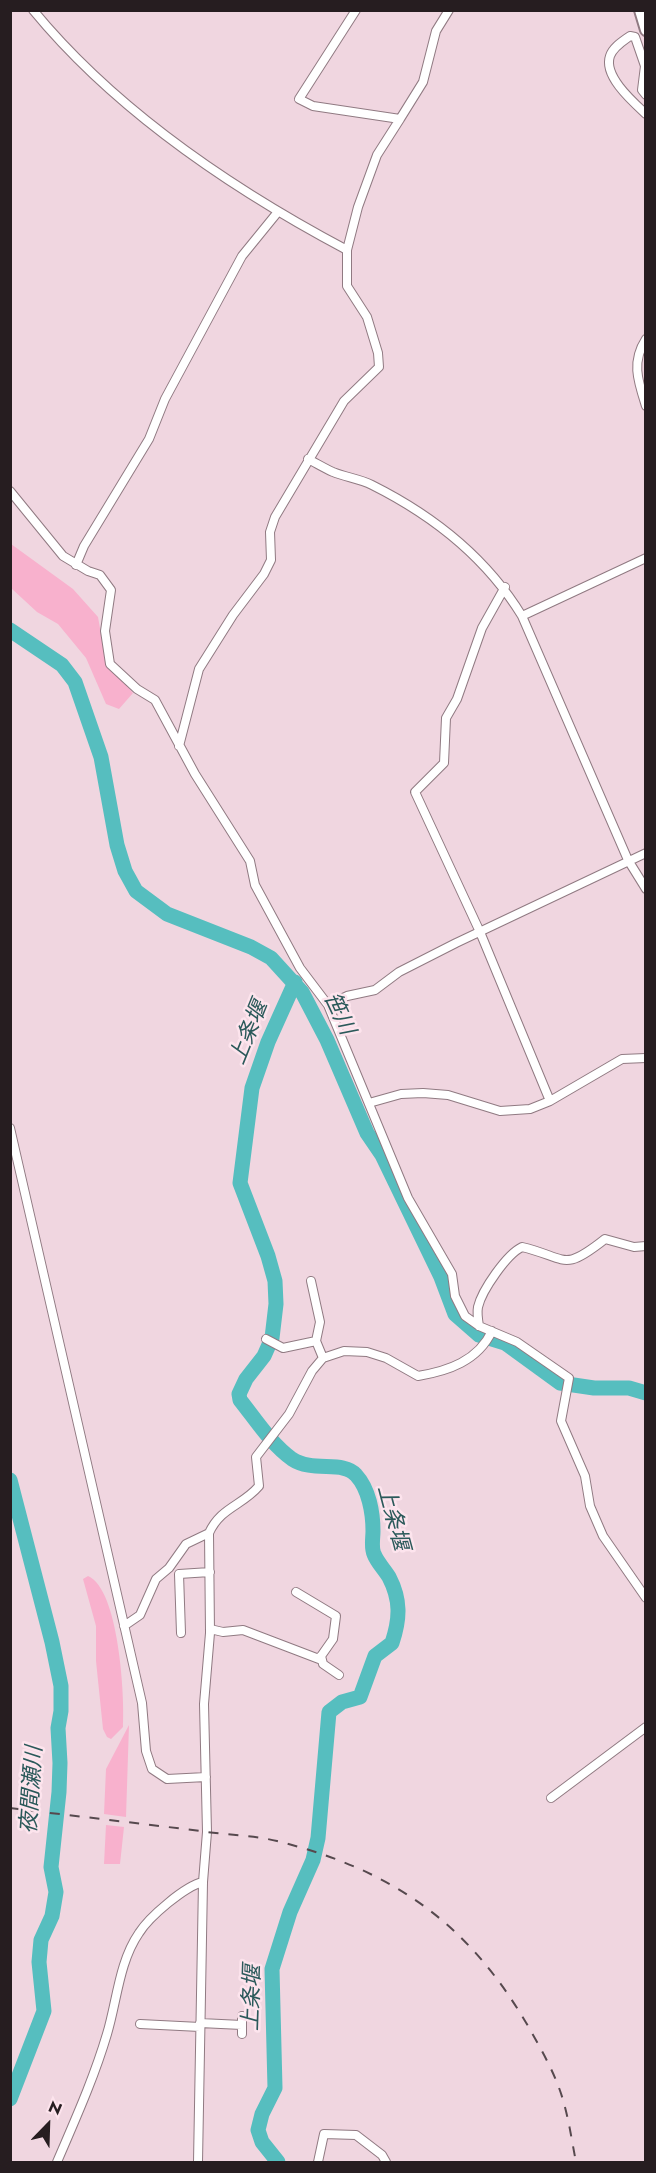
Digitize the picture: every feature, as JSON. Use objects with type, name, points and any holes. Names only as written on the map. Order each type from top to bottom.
[{"type":"main road","points":[[640,10],[645,30]]},
{"type":"street","points":[[33,10],[78,62],[198,159],[277,213],[347,250]]},
{"type":"street","points":[[356,10],[299,99],[322,108],[400,118]]},
{"type":"street","points":[[179,746],[199,669],[233,615],[264,574],[271,560],[270,532],[274,517],[344,401],[379,367],[378,353],[367,317],[347,286],[347,250],[358,207],[377,155],[423,82],[436,31],[448,10]]},
{"type":"street","points":[[645,94],[642,90],[645,66],[635,37],[630,36],[616,46],[610,57],[610,69],[621,87],[645,114]]},
{"type":"street","points":[[76,565],[84,546],[149,439],[165,399],[242,256],[277,213]]},
{"type":"street","points":[[645,339],[637,358],[635,371],[645,406]]},
{"type":"street","points":[[308,459],[333,472],[369,484],[414,508],[479,558],[505,587],[522,616],[628,860],[645,889]]},
{"type":"street","points":[[10,491],[44,535],[76,565],[100,575],[111,590],[105,631],[110,664],[136,689],[155,700],[179,746],[250,861],[255,885],[300,968],[328,1005],[408,1198],[452,1274],[455,1296],[465,1316],[479,1326],[517,1341],[568,1383],[561,1420],[585,1476],[590,1506],[603,1536],[645,1598]]},
{"type":"street","points":[[522,616],[645,558]]},
{"type":"street","points":[[505,587],[482,628],[457,699],[446,718],[444,763],[415,792],[480,932],[550,1101]]},
{"type":"street","points":[[328,1005],[347,996],[375,990],[399,972],[645,853]]},
{"type":"street","points":[[369,1103],[401,1094],[423,1093],[448,1095],[500,1111],[514,1112],[530,1109],[550,1101],[622,1059],[645,1058]]},
{"type":"street","points":[[10,1128],[142,1703],[146,1751],[152,1770],[167,1779],[206,1777]]},
{"type":"street","points":[[479,1326],[478,1307],[511,1252],[522,1247],[568,1261],[581,1257],[605,1239],[634,1247],[645,1246]]},
{"type":"street","points":[[311,1281],[320,1322],[316,1341],[323,1358]]},
{"type":"street","points":[[198,2163],[203,1882],[207,1832],[204,1704],[210,1629],[209,1533],[216,1519],[251,1495],[259,1486],[256,1457],[289,1414],[312,1371],[323,1358],[344,1352],[367,1352],[386,1358],[418,1376],[442,1372],[467,1360],[487,1342],[492,1332]]},
{"type":"street","points":[[266,1339],[283,1348],[316,1341]]},
{"type":"street","points":[[124,1626],[140,1615],[156,1579],[169,1568],[186,1544],[209,1533]]},
{"type":"street","points":[[181,1633],[179,1574],[210,1572]]},
{"type":"street","points":[[210,1629],[223,1632],[243,1630],[319,1659],[333,1639],[336,1616],[296,1592]]},
{"type":"street","points":[[321,1656],[323,1664],[339,1675]]},
{"type":"street","points":[[551,1798],[645,1727]]},
{"type":"street","points":[[57,2163],[81,2106],[107,2033],[128,1953],[139,1932],[151,1920],[174,1899],[203,1882]]},
{"type":"street","points":[[140,2024],[200,2025],[242,2020],[242,2034]]},
{"type":"street","points":[[318,2163],[324,2134],[356,2135],[382,2155],[386,2163]]},
{"type":"shaded area","points":[[11,544],[73,589],[98,617],[106,662],[133,693],[119,709],[106,704],[86,658],[58,624],[37,612],[11,588]]},
{"type":"shaded area","points":[[88,1576],[98,1585],[107,1601],[118,1645],[123,1693],[123,1727],[111,1739],[107,1737],[103,1729],[96,1661],[96,1626],[83,1579]]},
{"type":"shaded area","points":[[129,1725],[126,1817],[104,1814],[106,1769]]},
{"type":"shaded area","points":[[106,1825],[124,1827],[120,1864],[104,1864]]},
{"type":"waterway","name":"笹川","points":[[10,630],[62,665],[75,682],[101,757],[117,845],[125,871],[136,891],[167,914],[251,947],[271,958],[302,992],[327,1040],[367,1133],[382,1155],[441,1277],[455,1314],[479,1335],[505,1343],[560,1383],[594,1388],[629,1388],[646,1393]]},
{"type":"waterway","name":"上条堰","points":[[278,2162],[262,2142],[258,2130],[262,2114],[275,2088],[272,1969],[290,1912],[313,1860],[318,1838],[329,1712],[342,1702],[360,1697],[375,1656],[392,1643],[397,1626],[398,1610],[393,1585],[373,1552],[371,1509],[364,1487],[356,1475],[343,1468],[309,1465],[292,1459],[264,1431],[240,1400],[239,1394],[246,1379],[264,1356],[272,1338],[276,1304],[275,1281],[268,1256],[240,1183],[252,1088],[268,1042],[295,982]]},
{"type":"waterway","name":"夜間瀬川","points":[[10,1480],[52,1642],[61,1686],[58,1728],[59,1792],[51,1867],[56,1892],[52,1916],[41,1940],[39,1962],[44,2011],[10,2099]]},
{"type":"railway","points":[[10,1808],[268,1839],[319,1853],[392,1885],[424,1906],[453,1930],[480,1958],[505,1990],[533,2035],[556,2081],[567,2115],[576,2162]]}]
